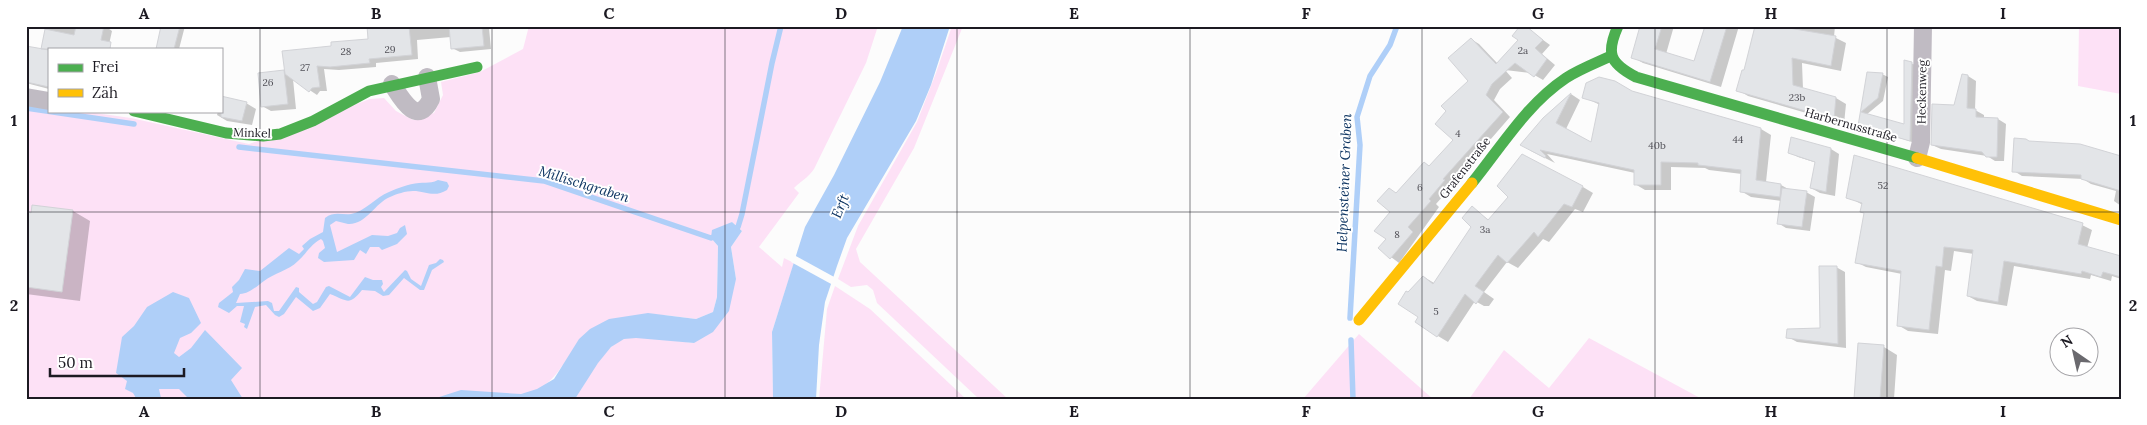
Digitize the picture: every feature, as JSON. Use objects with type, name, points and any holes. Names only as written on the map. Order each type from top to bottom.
[{"type":"street","points":[[1611,56],[1610,44],[1618,26]]},
{"type":"street","name":"Heckenweg","points":[[1917,158],[1920,142],[1923,26]]},
{"type":"street","name":"Harbernusstraße","points":[[1611,56],[1618,66],[1636,77],[1917,158],[2121,220]]},
{"type":"street","name":"Grafenstraße","points":[[1359,320],[1530,108],[1559,82],[1571,74],[1611,56]]},
{"type":"street","name":"Minkel","points":[[138,112],[225,132],[263,136],[296,128],[369,91],[392,84],[477,67]]},
{"type":"street","points":[[392,84],[404,104],[418,111],[428,105],[431,99],[428,77]]},
{"type":"street","points":[[26,98],[48,101]]},
{"type":"shaded area","points":[[529,26],[878,26],[866,63],[814,169],[794,188],[799,193],[759,247],[782,267],[784,258],[794,263],[772,332],[773,399],[575,399],[602,356],[616,343],[624,339],[648,338],[694,343],[736,279],[731,247],[742,231],[732,222],[711,238],[718,246],[717,297],[713,312],[696,319],[665,315],[562,366],[544,385],[533,392],[501,395],[488,399],[26,399],[26,103],[48,107],[48,112],[88,112],[131,118],[249,144],[370,99],[384,98],[396,111],[413,120],[434,113],[443,95],[441,82],[480,72],[523,49]]},
{"type":"shaded area","points":[[952,26],[963,26],[914,148],[856,249],[860,262],[1008,399],[979,399],[877,303],[873,290],[867,285],[851,287],[838,279],[858,226],[917,122]]},
{"type":"shaded area","points":[[2079,26],[2121,26],[2121,94],[2078,86]]},
{"type":"shaded area","points":[[835,286],[870,309],[966,399],[819,399],[827,309]]},
{"type":"shaded area","points":[[1359,334],[1433,399],[1303,399]]},
{"type":"shaded area","points":[[1589,338],[1702,399],[1469,399],[1504,350],[1549,388]]},
{"type":"water","name":"Erft","points":[[903,26],[950,26],[931,85],[916,121],[847,238],[825,302],[819,345],[816,399],[773,399],[772,332],[805,227],[834,175],[880,82]]},
{"type":"water","points":[[438,180],[447,182],[449,186],[447,190],[438,194],[413,191],[398,194],[385,200],[360,221],[348,224],[336,221],[330,225],[337,252],[372,235],[388,236],[397,233],[405,225],[407,234],[397,244],[382,250],[379,247],[370,247],[366,254],[360,250],[354,260],[324,262],[318,258],[319,253],[325,248],[321,239],[294,264],[268,278],[250,291],[240,294],[236,303],[268,301],[272,303],[274,311],[279,311],[296,287],[313,304],[317,302],[326,287],[329,286],[350,297],[365,277],[373,280],[382,280],[383,284],[381,287],[384,292],[405,270],[411,279],[421,286],[429,265],[436,263],[440,259],[443,260],[444,262],[432,270],[424,290],[420,290],[404,278],[389,295],[383,296],[375,291],[362,290],[348,301],[330,294],[320,308],[313,311],[296,297],[284,314],[279,317],[266,305],[255,307],[247,329],[244,327],[245,324],[240,322],[244,306],[237,306],[229,313],[218,307],[219,303],[233,292],[232,287],[239,280],[245,269],[260,271],[289,248],[299,254],[304,249],[302,246],[323,232],[325,218],[328,216],[356,213],[384,194],[396,189],[411,184]]},
{"type":"water","points":[[732,222],[742,231],[731,247],[736,279],[729,311],[713,332],[694,343],[636,338],[624,339],[611,347],[598,363],[575,399],[433,399],[461,390],[521,394],[537,389],[554,379],[579,339],[590,329],[609,319],[648,313],[696,319],[713,312],[717,297],[718,246],[711,238],[712,230]]},
{"type":"water","points":[[173,292],[189,298],[201,323],[191,333],[180,338],[174,353],[179,357],[191,348],[205,330],[242,368],[231,380],[243,399],[189,399],[179,389],[159,389],[161,398],[136,398],[133,393],[125,389],[127,381],[116,373],[122,337],[134,326],[147,307]]},
{"type":"pier","points":[[794,255],[836,278],[833,285],[791,262]]},
{"type":"building","points":[[76,26],[104,26],[101,40],[111,42],[110,48],[41,49],[45,29],[74,35]]},
{"type":"building","points":[[161,26],[180,26],[174,48],[156,48]]},
{"type":"building","points":[[367,26],[409,26],[412,55],[369,59],[370,63],[330,67],[317,66],[320,87],[312,88],[309,92],[285,74],[282,51],[331,46],[331,42],[368,39]]},
{"type":"building","points":[[449,26],[482,26],[484,46],[451,49]]},
{"type":"building","points":[[1520,26],[1526,26],[1543,40],[1535,48],[1547,59],[1534,77],[1515,63],[1492,84],[1486,95],[1503,112],[1443,179],[1445,180],[1429,199],[1431,201],[1408,227],[1413,232],[1390,259],[1378,248],[1386,239],[1374,231],[1390,212],[1377,201],[1389,188],[1396,193],[1424,162],[1429,166],[1453,140],[1435,124],[1446,111],[1441,106],[1468,81],[1448,58],[1471,38],[1496,64],[1518,40],[1512,36]]},
{"type":"building","points":[[1640,26],[1662,26],[1655,49],[1694,61],[1705,26],[1727,26],[1710,82],[1631,58]]},
{"type":"building","points":[[1755,26],[1777,26],[1836,36],[1831,66],[1792,58],[1793,85],[1836,97],[1834,119],[1736,91],[1742,70],[1744,70]]},
{"type":"building","points":[[26,46],[48,50],[48,87],[26,82]]},
{"type":"building","points":[[1904,60],[1912,62],[1910,141],[1858,126],[1867,72],[1883,73],[1878,98],[1861,112],[1904,124]]},
{"type":"building","points":[[284,70],[288,104],[261,107],[258,73]]},
{"type":"building","points":[[1962,74],[1968,75],[1967,108],[1976,109],[1976,117],[1998,118],[1997,157],[1986,157],[1982,152],[1931,145],[1932,104],[1954,105]]},
{"type":"building","points":[[1599,77],[1615,81],[1632,91],[1761,128],[1756,180],[1781,184],[1780,197],[1740,192],[1741,170],[1698,165],[1698,163],[1661,162],[1661,185],[1634,185],[1634,170],[1540,150],[1546,156],[1545,158],[1520,145],[1543,118],[1571,93],[1556,123],[1591,142],[1599,103],[1582,98],[1586,83]]},
{"type":"building","points":[[222,96],[247,102],[242,121],[221,117]]},
{"type":"building","points":[[1791,137],[1831,148],[1826,192],[1810,188],[1815,162],[1788,153]]},
{"type":"building","points":[[2014,138],[2029,141],[2080,144],[2121,156],[2121,191],[2081,179],[2081,175],[2012,172]]},
{"type":"building","points":[[1522,154],[1583,186],[1572,207],[1564,204],[1538,237],[1534,232],[1507,263],[1498,255],[1475,286],[1484,292],[1476,304],[1465,294],[1437,337],[1415,322],[1418,317],[1398,304],[1406,291],[1408,292],[1423,276],[1433,284],[1471,227],[1462,218],[1472,206],[1488,220],[1508,197],[1497,186]]},
{"type":"building","points":[[1854,155],[2083,223],[2078,244],[2121,256],[2121,277],[2103,272],[2101,277],[2082,271],[2081,274],[2004,261],[1998,302],[1967,296],[1973,250],[1944,247],[1942,267],[1936,266],[1929,330],[1897,326],[1901,271],[1855,263],[1864,213],[1860,212],[1862,203],[1846,198]]},
{"type":"building","points":[[1782,188],[1807,191],[1802,227],[1777,224]]},
{"type":"building","points":[[32,205],[73,210],[62,292],[26,287],[26,210],[31,213]]},
{"type":"building","points":[[1819,266],[1837,266],[1838,344],[1786,338],[1787,329],[1820,328]]},
{"type":"building","points":[[1858,343],[1884,345],[1880,399],[1854,399]]},
{"type":"waterway","name":"Millischgraben","points":[[731,230],[738,227],[742,214],[781,26]]},
{"type":"waterway","name":"Helpensteiner Graben","points":[[1350,318],[1360,145],[1357,117],[1370,76],[1390,45],[1397,26]]},
{"type":"waterway","name":"Millischgraben","points":[[26,108],[48,111]]},
{"type":"waterway","name":"Millischgraben","points":[[53,112],[134,124]]},
{"type":"waterway","name":"Millischgraben","points":[[239,147],[544,181],[711,238],[718,235]]},
{"type":"waterway","name":"Helpensteiner Graben","points":[[1351,340],[1353,399]]},
{"type":"traffic: fast","points":[[1618,26],[1612,43],[1612,56],[1620,67],[1636,77],[1917,158]]},
{"type":"traffic: fast","points":[[1472,183],[1515,127],[1552,88],[1582,69],[1611,56]]},
{"type":"traffic: fast","points":[[138,112],[226,133],[263,136],[280,134],[313,121],[369,91],[477,67]]},
{"type":"traffic: slow","points":[[1917,158],[2121,220]]},
{"type":"traffic: slow","points":[[1359,320],[1472,183]]}]
